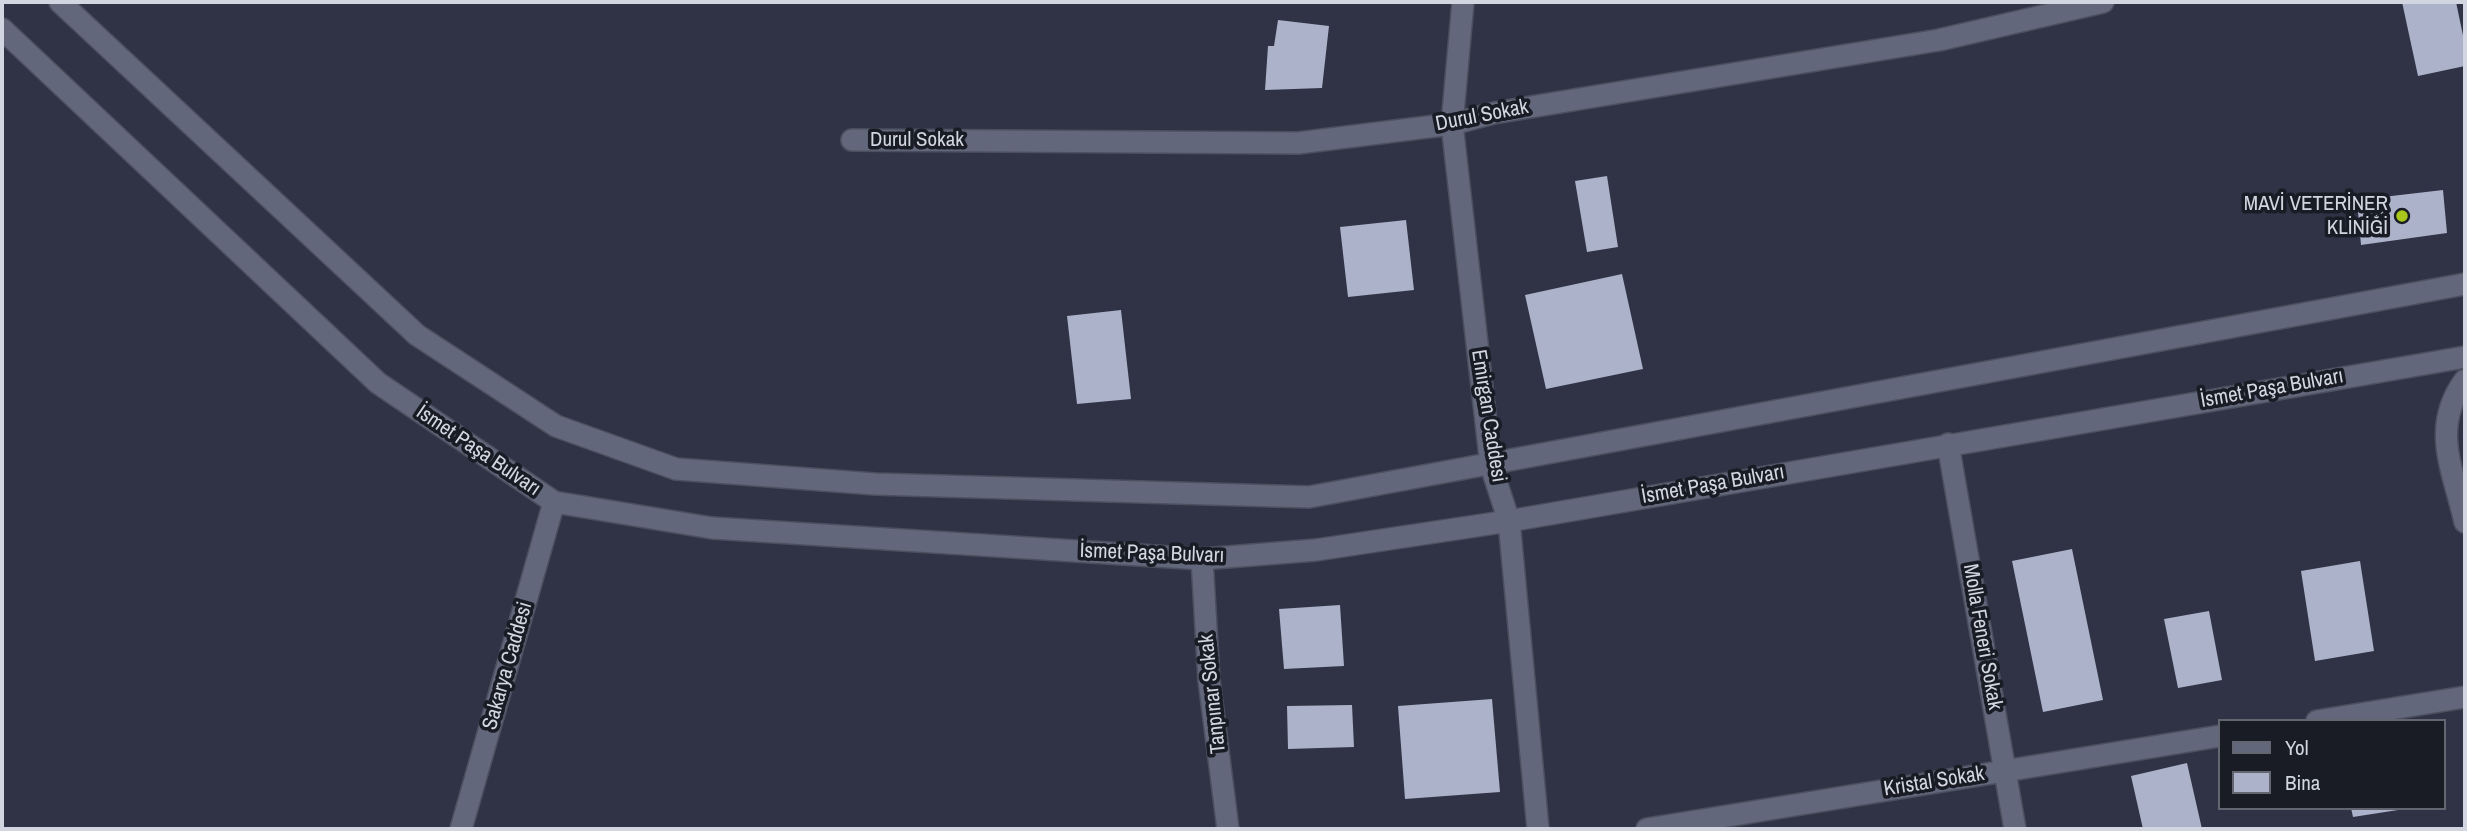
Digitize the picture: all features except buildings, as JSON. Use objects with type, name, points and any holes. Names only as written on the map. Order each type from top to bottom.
[{"type":"street","points":[[60,2],[417,335],[556,426],[676,469],[874,484],[1309,498],[2465,284]]},
{"type":"street","name":"Emirgan Caddesi","points":[[1463,2],[1452,124],[1491,466],[1509,521],[1538,829]]},
{"type":"street","name":"Durul Sokak","points":[[852,140],[1298,143],[1452,124],[1494,113],[1939,40],[2103,2]]},
{"type":"street","name":"İsmet Paşa Bulvarı","points":[[2,29],[378,383],[554,502],[712,528],[1202,559],[1316,550],[1509,521],[1948,444],[2465,358]]},
{"type":"street","points":[[2465,380],[2451,400],[2444,429],[2465,523]]},
{"type":"street","name":"Molla Feneri Sokak","points":[[1948,444],[2015,829]]},
{"type":"street","name":"Sakarya Caddesi","points":[[461,829],[554,502]]},
{"type":"street","name":"Tanpınar Sokak","points":[[1202,559],[1209,680],[1228,829]]},
{"type":"street","points":[[2330,719],[2465,697]]},
{"type":"street","name":"Kristal Sokak","points":[[1647,829],[2218,736]]},
{"type":"place","name":"MAVİ VETERİNER KLİNİĞİ","points":[[2402,216]]}]
